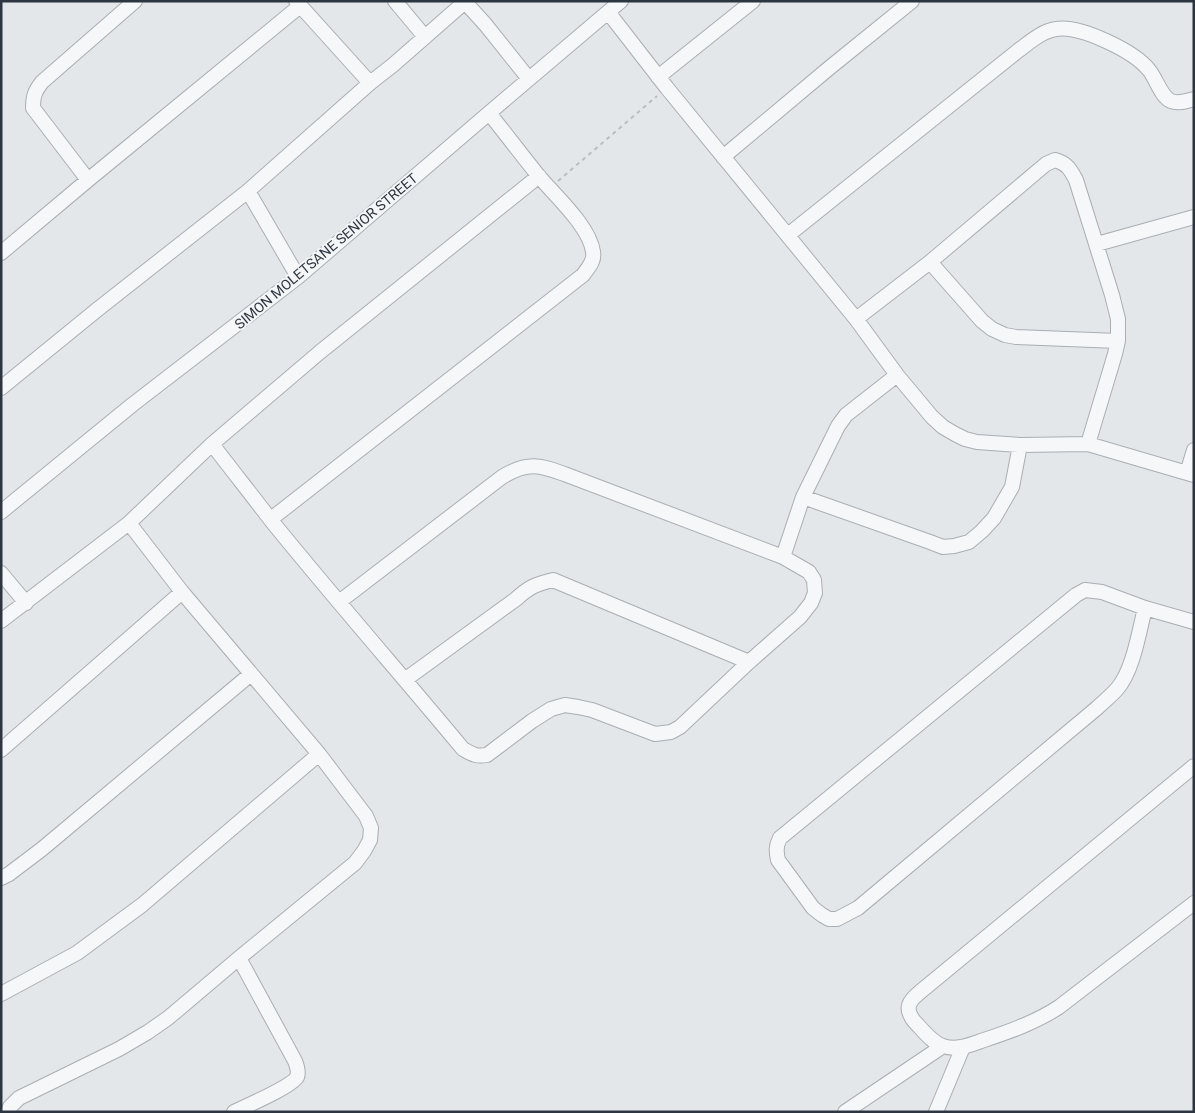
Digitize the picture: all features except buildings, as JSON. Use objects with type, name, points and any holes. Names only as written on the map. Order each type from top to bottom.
[{"type":"street","points":[[88,180],[33,108],[33,98],[35,91],[42,82],[135,1]]},
{"type":"street","points":[[395,1],[425,37]]},
{"type":"street","name":"SIMON MOLETSANE SENIOR STREET","points":[[1,512],[132,405],[298,277],[621,1]]},
{"type":"street","points":[[662,83],[753,1]]},
{"type":"street","points":[[723,157],[912,1]]},
{"type":"street","points":[[1,388],[98,309],[248,192],[370,83],[465,2],[529,79]]},
{"type":"street","points":[[1,253],[298,4],[370,83]]},
{"type":"street","points":[[608,12],[662,83],[856,319],[897,375],[932,417],[943,427],[965,439],[977,442],[1020,445],[1088,444],[1190,474],[1194,450]]},
{"type":"street","points":[[788,235],[1019,50],[1041,35],[1055,29],[1067,28],[1097,36],[1142,62],[1169,100],[1174,102],[1194,99]]},
{"type":"street","points":[[271,519],[582,275],[591,265],[594,254],[588,234],[489,113]]},
{"type":"street","points":[[856,319],[930,262],[1046,164],[1055,160],[1064,162],[1076,180],[1118,319],[1118,341],[1115,354],[1088,444]]},
{"type":"street","points":[[1,622],[129,523],[212,444],[320,352],[539,176]]},
{"type":"street","points":[[248,192],[298,277]]},
{"type":"street","points":[[1096,244],[1193,218]]},
{"type":"street","points":[[930,262],[982,321],[992,329],[1005,335],[1024,338],[1118,341]]},
{"type":"street","points":[[783,557],[803,497],[838,426],[846,415],[897,375]]},
{"type":"street","points":[[212,444],[339,602],[406,679],[463,749],[480,757],[487,755],[551,708],[565,705],[592,710],[655,734],[671,732],[680,727],[800,617],[811,603],[814,593],[814,580],[809,572],[783,557],[548,468],[534,466],[513,470],[502,477],[339,602]]},
{"type":"street","points":[[803,497],[930,542],[943,546],[954,546],[969,542],[994,518],[1012,487],[1020,445]]},
{"type":"street","points":[[8,1112],[10,1107],[19,1098],[119,1049],[168,1018],[355,863],[370,840],[371,828],[366,816],[319,754],[182,592],[129,523]]},
{"type":"street","points":[[1,573],[26,603]]},
{"type":"street","points":[[406,679],[528,588],[553,580],[749,662]]},
{"type":"street","points":[[1145,608],[1132,662],[1118,689],[858,908],[838,919],[829,919],[813,908],[778,860],[776,853],[780,838],[1076,595],[1086,590],[1102,592],[1145,608],[1194,622]]},
{"type":"street","points":[[1,750],[182,592]]},
{"type":"street","points":[[1,878],[42,849],[251,674]]},
{"type":"street","points":[[1,994],[77,953],[134,910],[319,754]]},
{"type":"street","points":[[1194,766],[911,1000],[908,1005],[908,1011],[935,1042],[951,1048],[963,1047],[1016,1030],[1046,1016],[1059,1007],[1194,903]]},
{"type":"street","points":[[234,1112],[290,1084],[297,1077],[298,1070],[295,1061],[239,958]]},
{"type":"street","points":[[845,1112],[943,1046]]},
{"type":"street","points":[[936,1112],[963,1047]]},
{"type":"path","points":[[550,188],[662,83]]}]
